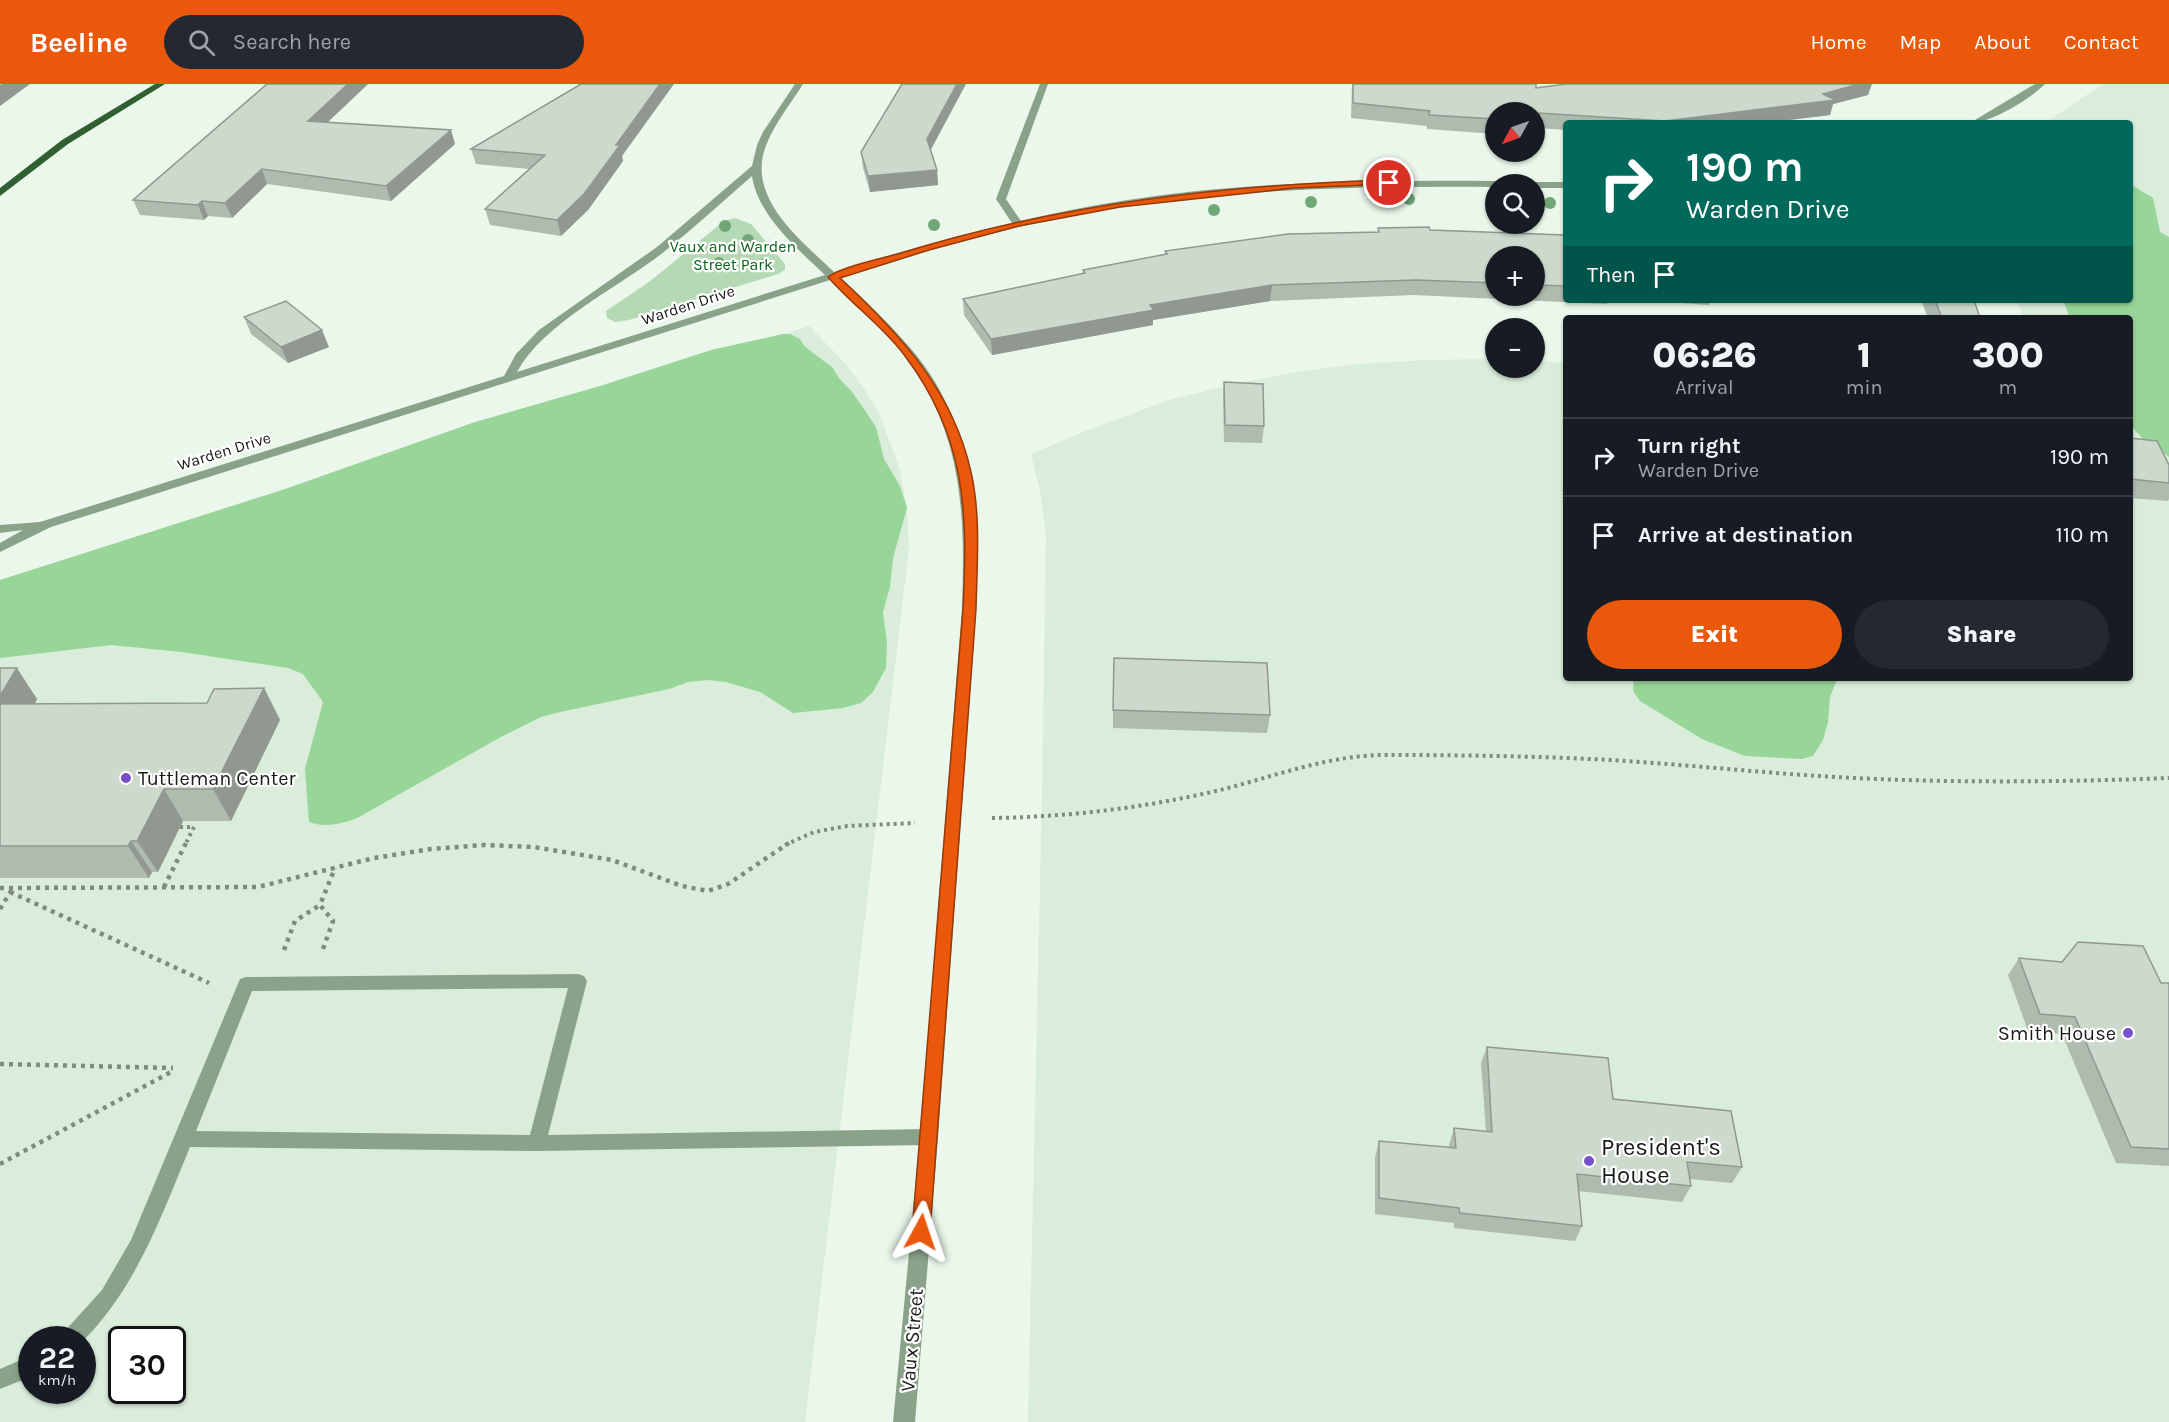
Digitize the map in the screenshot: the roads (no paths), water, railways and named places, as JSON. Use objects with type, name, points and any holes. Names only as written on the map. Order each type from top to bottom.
[{"type":"main road","points":[[0,194],[65,142],[161,84]]},
{"type":"street","name":"Vaux Street","points":[[799,84],[764,139],[756,167],[758,186],[767,204],[791,234],[885,326],[909,353],[931,387],[958,445],[970,506],[972,549],[969,609],[929,1137],[904,1422]]},
{"type":"street","points":[[1018,224],[1001,199],[1044,84]]},
{"type":"street","points":[[1981,120],[2021,98],[2041,84]]},
{"type":"street","points":[[508,379],[520,356],[543,332],[660,249],[756,167]]},
{"type":"street","name":"Warden Drive","points":[[0,548],[46,524],[926,248],[1018,224],[1120,204],[1294,185],[1410,182],[1485,184]]},
{"type":"street","points":[[1545,185],[1563,185]]},
{"type":"street","name":"Warden Drive","points":[[0,529],[46,524]]},
{"type":"street","points":[[86,1326],[116,1289],[137,1248],[184,1139],[246,984],[578,981],[537,1143]]},
{"type":"street","points":[[184,1139],[537,1143],[929,1137]]},
{"type":"street","points":[[0,1379],[18,1371]]},
{"type":"place","name":"Tuttleman Center","points":[[126,778]]},
{"type":"place","name":"Smith House","points":[[2128,1033]]},
{"type":"place","name":"President's House","points":[[1589,1161]]},
{"type":"park label","name":"Vaux and Warden Street Park","points":[[733,255]]}]
